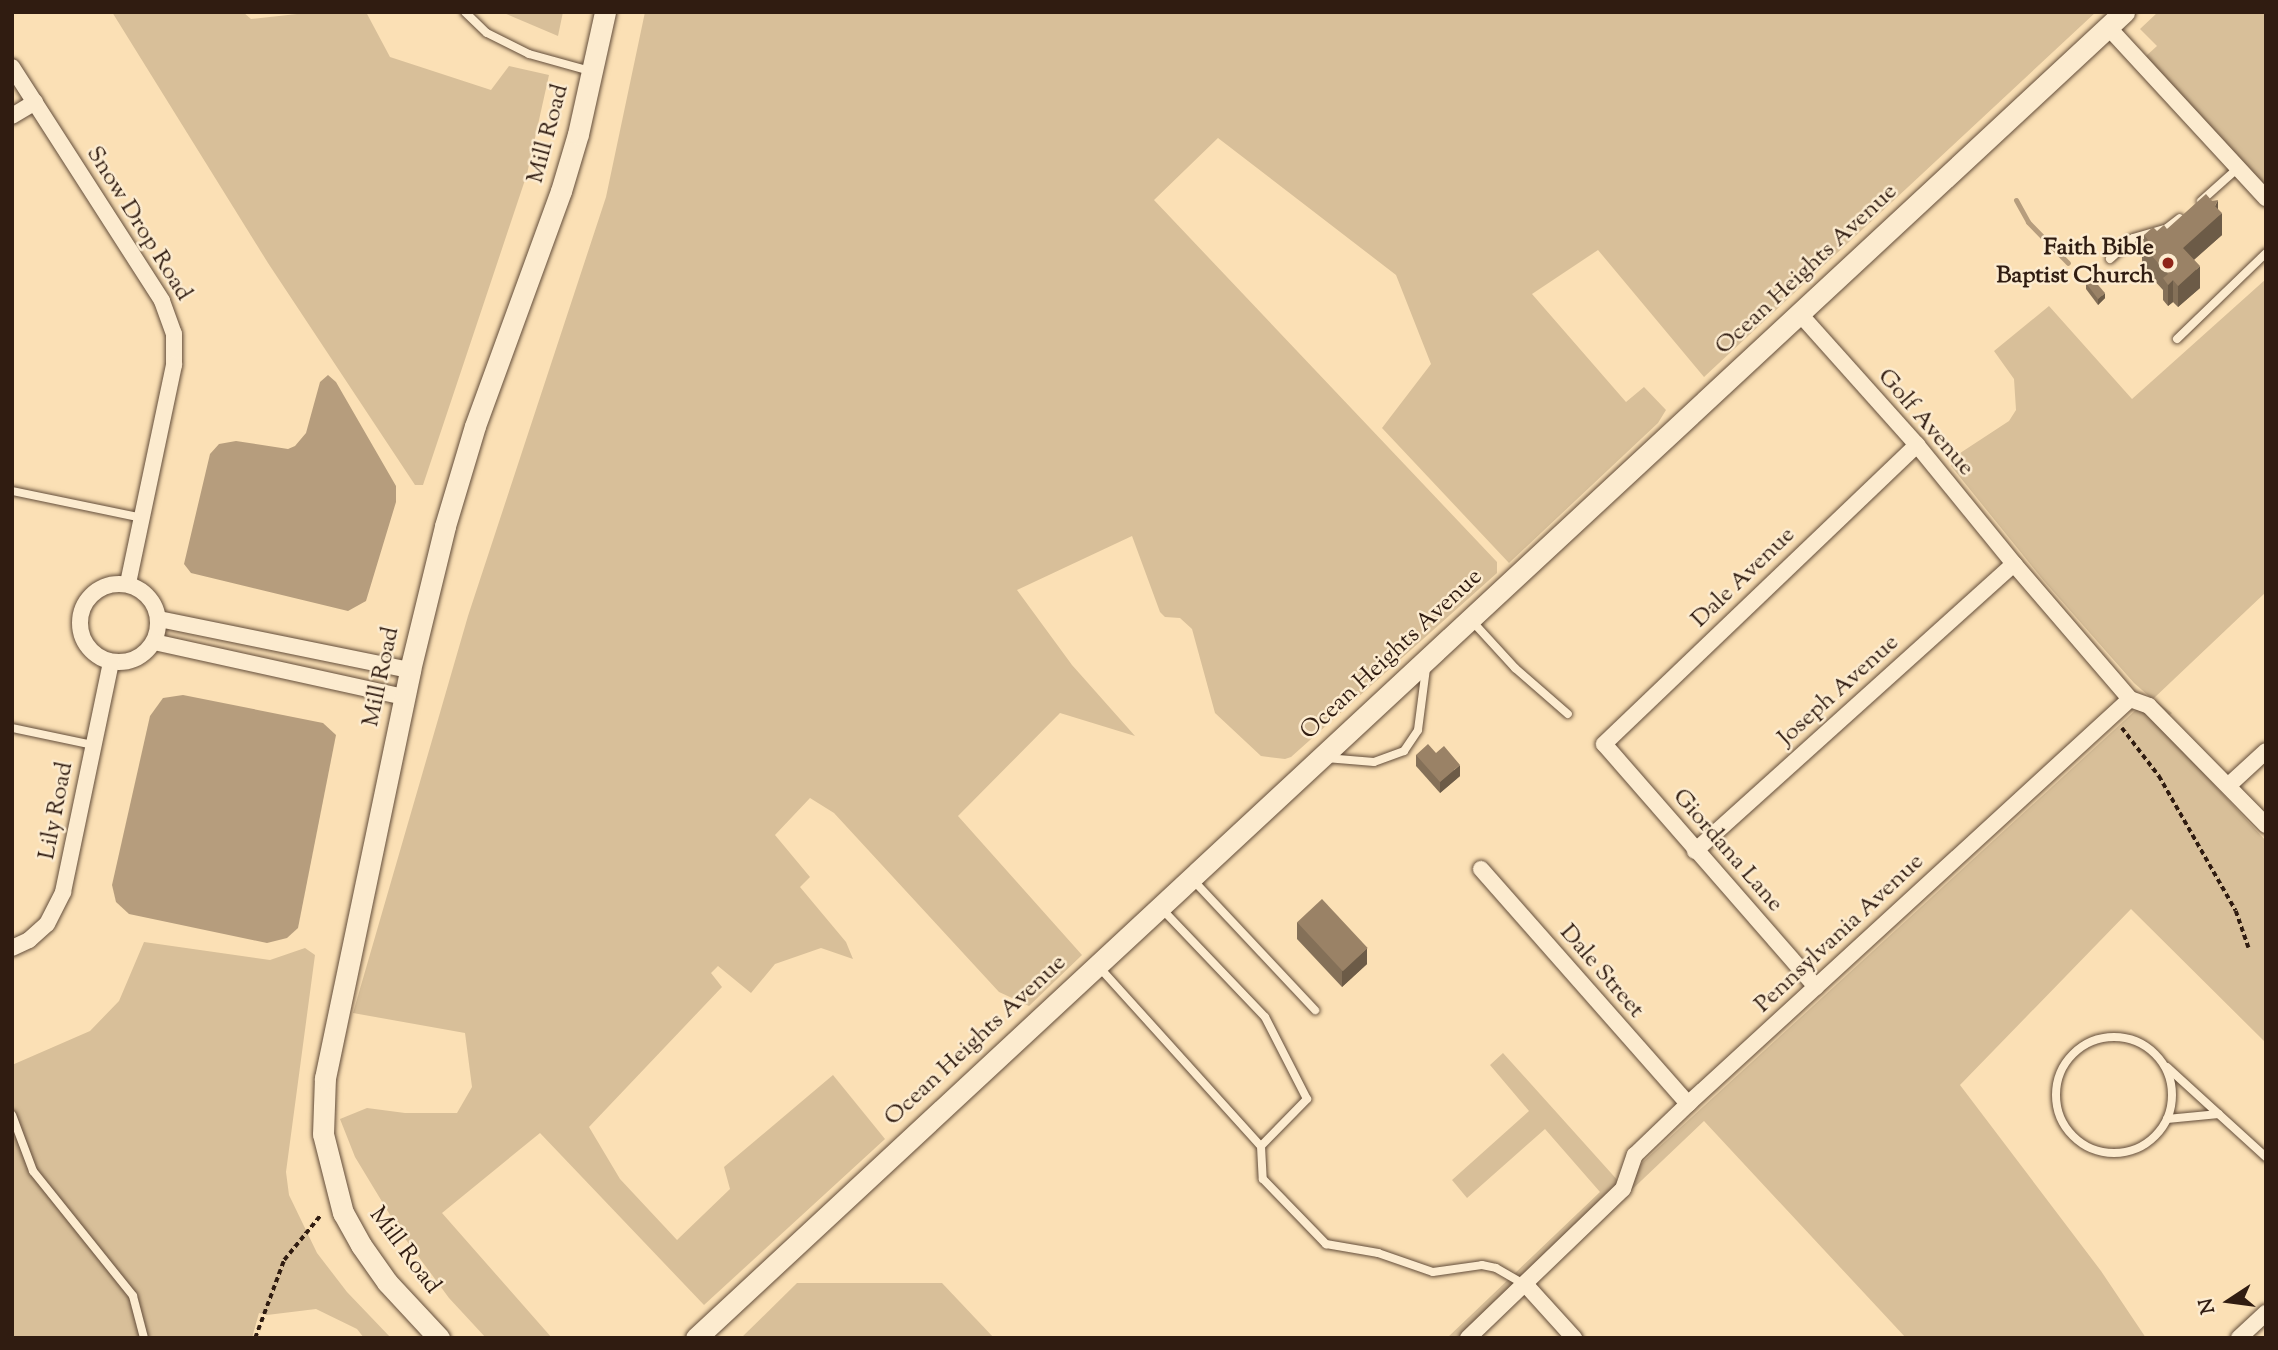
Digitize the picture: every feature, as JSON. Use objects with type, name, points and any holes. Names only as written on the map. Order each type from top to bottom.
[{"type":"main road","name":"Mill Road","points":[[439,1338],[387,1282],[343,1213],[323,1134],[328,1058],[410,670],[454,492],[561,191],[605,12]]},
{"type":"main road","name":"Ocean Heights Avenue","points":[[696,1338],[2124,12]]},
{"type":"street","points":[[2108,27],[2266,198]]},
{"type":"street","name":"Snow Drop Road","points":[[12,67],[149,281],[171,323],[175,356],[128,584]]},
{"type":"street","points":[[12,116],[35,102]]},
{"type":"street","name":"Golf Avenue","points":[[1799,313],[1917,445],[2014,564]]},
{"type":"street","name":"Dale Avenue","points":[[1604,744],[1917,445]]},
{"type":"street","points":[[2014,564],[2130,699],[2149,706],[2266,825]]},
{"type":"street","name":"Joseph Avenue","points":[[1695,851],[2014,564]]},
{"type":"street","points":[[128,584],[149,596],[159,619],[154,642],[136,659],[111,662],[90,649],[80,627],[81,614],[93,593],[104,586],[128,584]]},
{"type":"street","points":[[159,619],[410,670]]},
{"type":"street","points":[[154,642],[404,697]]},
{"type":"street","name":"Lily Road","points":[[12,948],[40,932],[61,899],[111,662]]},
{"type":"street","name":"Pennsylvania Avenue","points":[[1468,1338],[1623,1189],[1636,1155],[1688,1104],[2130,699]]},
{"type":"street","name":"Giordana Lane","points":[[1604,744],[1816,987]]},
{"type":"street","points":[[2229,785],[2266,751]]},
{"type":"street","name":"Dale Street","points":[[1481,870],[1688,1104]]},
{"type":"street","points":[[1526,1285],[1574,1338]]},
{"type":"street","points":[[2239,1338],[2266,1313]]},
{"type":"lane","points":[[465,12],[487,33],[528,54],[592,71]]},
{"type":"lane","points":[[2196,206],[2238,168]]},
{"type":"lane","points":[[2110,259],[2133,238],[2167,228],[2187,213]]},
{"type":"lane","points":[[2177,339],[2266,253]]},
{"type":"lane","points":[[12,491],[142,519]]},
{"type":"lane","points":[[1470,618],[1515,668],[1568,713]]},
{"type":"lane","points":[[1319,758],[1374,762],[1404,751],[1418,730],[1426,658]]},
{"type":"lane","points":[[12,728],[93,745]]},
{"type":"lane","points":[[1191,878],[1315,1010]]},
{"type":"lane","points":[[1160,907],[1265,1017],[1307,1099],[1261,1146]]},
{"type":"lane","points":[[1097,965],[1261,1146],[1263,1179],[1326,1244],[1378,1253],[1433,1272],[1482,1265],[1496,1268],[1526,1285]]},
{"type":"lane","points":[[2163,1064],[2170,1081],[2172,1100],[2167,1119],[2157,1135],[2142,1147],[2124,1153],[2105,1153],[2086,1147],[2071,1135],[2060,1119],[2055,1100],[2057,1081],[2065,1063],[2078,1049],[2095,1040],[2114,1037],[2133,1040],[2150,1049],[2163,1064],[2266,1157]]},
{"type":"lane","points":[[2167,1119],[2219,1114]]},
{"type":"lane","points":[[12,1115],[33,1171],[133,1296],[145,1338]]},
{"type":"path","points":[[2110,717],[2133,739],[2159,776],[2236,911],[2249,948]]},
{"type":"path","points":[[256,1338],[284,1260],[320,1216]]},
{"type":"shaded area","points":[[112,12],[243,12],[251,19],[315,12],[366,12],[390,57],[491,90],[509,66],[549,75],[527,174],[423,485],[415,485],[268,263]]},
{"type":"shaded area","points":[[563,12],[558,36],[504,13]]},
{"type":"shaded area","points":[[645,12],[2096,12],[1704,377],[1598,250],[1532,294],[1626,402],[1644,387],[1666,410],[1658,423],[1509,563],[1382,428],[1431,364],[1396,275],[1218,138],[1154,200],[1497,562],[1497,573],[1291,757],[1285,759],[1261,756],[1215,713],[1192,629],[1180,618],[1165,617],[1160,612],[1132,536],[1017,590],[1072,665],[1135,736],[1060,713],[958,816],[1082,955],[1029,1006],[999,992],[834,813],[810,798],[775,835],[810,877],[800,887],[846,942],[853,959],[821,948],[775,964],[751,993],[718,966],[711,973],[722,987],[589,1127],[620,1179],[677,1240],[730,1189],[724,1167],[833,1075],[885,1139],[704,1305],[540,1133],[442,1213],[552,1338],[486,1338],[449,1298],[401,1233],[355,1157],[340,1119],[367,1108],[405,1113],[457,1113],[472,1087],[465,1033],[353,1013],[468,616],[606,197]]},
{"type":"shaded area","points":[[2158,12],[2266,12],[2266,195],[2146,56],[2157,46],[2140,29]]},
{"type":"shaded area","points":[[2266,279],[2266,592],[2153,699],[2172,713],[2159,725],[2266,841],[2266,1043],[2131,909],[1960,1085],[2101,1271],[2146,1338],[1906,1338],[1704,1121],[1476,1338],[1447,1338],[1600,1192],[1545,1129],[1467,1198],[1452,1180],[1529,1111],[1490,1065],[1503,1053],[1620,1183],[2150,697],[2134,683],[2044,581],[1951,466],[1951,459],[2009,421],[2016,410],[2014,379],[1994,351],[2049,306],[2132,399]]},
{"type":"shaded area","points":[[328,375],[336,382],[396,486],[396,502],[366,601],[348,611],[191,573],[184,564],[210,454],[219,444],[236,441],[288,449],[295,446],[306,433],[320,382]]},
{"type":"shaded area","points":[[183,695],[323,723],[336,735],[298,928],[287,938],[267,943],[129,914],[116,902],[112,885],[150,716],[163,698]]},
{"type":"shaded area","points":[[144,942],[270,960],[305,948],[315,955],[286,1172],[289,1195],[317,1253],[347,1292],[391,1338],[364,1338],[357,1329],[316,1309],[267,1315],[259,1313],[252,1338],[12,1338],[12,1065],[90,1031],[119,1001]]},
{"type":"shaded area","points":[[797,1283],[942,1283],[994,1338],[741,1338]]},
{"type":"building","points":[[2206,194],[2212,201],[2218,200],[2215,206],[2222,213],[2183,248],[2200,266],[2178,286],[2173,280],[2168,285],[2163,278],[2168,274],[2142,245],[2148,240],[2144,235],[2153,227],[2157,231],[2164,225],[2167,229]]},
{"type":"building","points":[[2092,278],[2105,293],[2098,299],[2086,283]]},
{"type":"building","points":[[1428,744],[1436,753],[1444,746],[1460,765],[1440,782],[1416,755]]},
{"type":"building","points":[[1322,899],[1368,948],[1343,971],[1297,922]]},
{"type":"waterway","points":[[2016,200],[2028,222],[2068,263]]},
{"type":"place","name":"Faith Bible Baptist Church","points":[[2168,263]]}]
